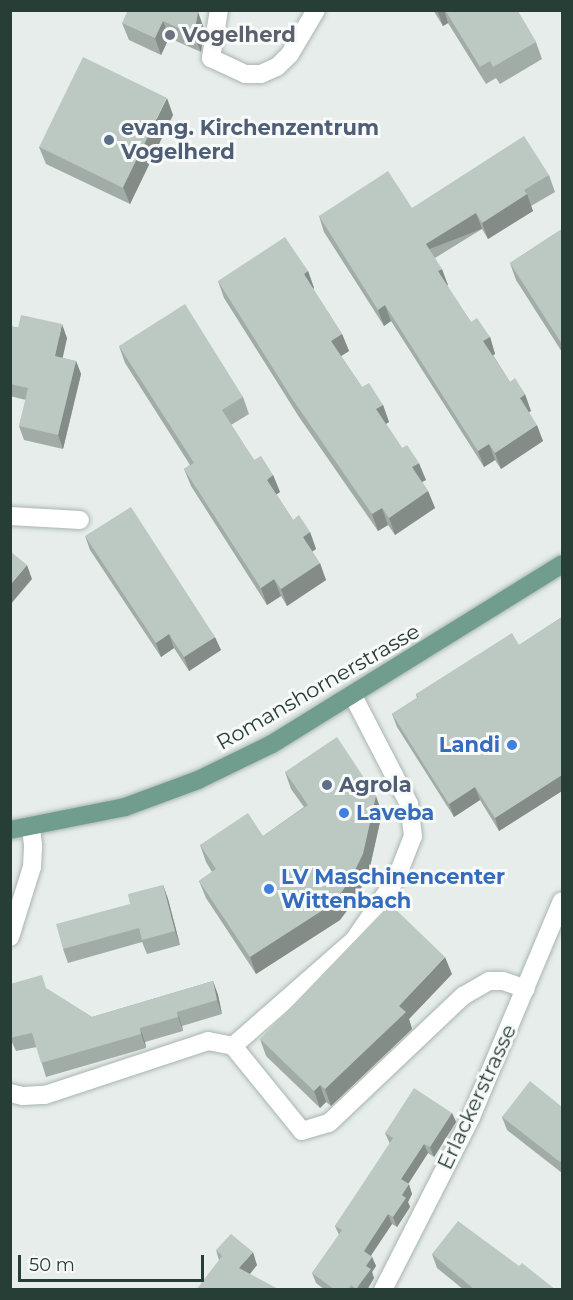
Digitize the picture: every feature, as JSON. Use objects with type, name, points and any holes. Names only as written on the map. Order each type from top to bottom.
[{"type":"main road","name":"Romanshornerstrasse","points":[[10,830],[31,828],[125,807],[198,780],[272,744],[353,696],[562,564]]},
{"type":"street","points":[[219,10],[211,58],[246,74],[261,74],[277,67],[290,54],[316,10]]},
{"type":"street","points":[[10,516],[80,520]]},
{"type":"street","points":[[233,1046],[354,940],[396,879],[413,836],[409,804],[353,696]]},
{"type":"street","points":[[10,937],[32,867],[31,828]]},
{"type":"street","name":"Erlackerstrasse","points":[[383,1290],[471,1117],[562,901]]},
{"type":"street","points":[[10,1093],[23,1096],[45,1095],[208,1041],[233,1046],[302,1131],[329,1124],[463,996],[489,981],[503,981],[526,989]]},
{"type":"building","points":[[128,10],[194,10],[198,12],[194,35],[163,21],[155,38],[122,23]]},
{"type":"building","points":[[445,10],[517,10],[536,42],[493,67],[490,61],[480,67]]},
{"type":"building","name":"evang. Kirchenzentrum Vogelherd","points":[[83,57],[167,98],[123,188],[39,147]]},
{"type":"building","points":[[524,136],[549,175],[524,190],[527,194],[482,223],[476,213],[426,244],[442,269],[438,271],[471,322],[477,318],[490,337],[483,341],[510,382],[515,378],[525,394],[520,398],[537,425],[495,453],[489,444],[478,451],[385,305],[378,310],[319,216],[388,171],[412,208]]},
{"type":"building","points":[[562,229],[562,344],[510,263]]},
{"type":"building","points":[[285,237],[308,271],[304,274],[342,334],[331,341],[362,387],[369,383],[383,405],[376,409],[402,448],[407,445],[419,463],[412,467],[428,491],[389,518],[382,508],[372,514],[293,400],[218,281]]},
{"type":"building","points":[[185,304],[243,397],[222,410],[254,460],[261,456],[273,475],[267,480],[293,520],[299,515],[310,532],[303,537],[320,563],[281,589],[274,579],[261,588],[184,469],[194,463],[119,346]]},
{"type":"building","points":[[21,315],[62,324],[55,356],[76,361],[58,435],[19,426],[28,388],[10,384],[10,326],[18,328]]},
{"type":"building","points":[[131,507],[215,637],[184,657],[169,634],[156,643],[85,536]]},
{"type":"building","points":[[10,551],[27,565],[10,585]]},
{"type":"building","points":[[562,617],[562,775],[495,818],[475,787],[449,804],[392,714],[418,697],[416,694],[512,633],[519,645]]},
{"type":"building","points":[[337,737],[376,796],[363,854],[350,880],[334,903],[250,957],[199,881],[216,869],[200,845],[248,813],[263,836],[308,805],[285,772]]},
{"type":"building","points":[[163,885],[175,931],[142,940],[139,928],[63,949],[56,924],[130,904],[128,894]]},
{"type":"building","points":[[390,904],[445,957],[399,1006],[406,1012],[325,1089],[320,1085],[314,1091],[260,1039]]},
{"type":"building","points":[[42,975],[46,988],[92,1017],[213,981],[217,1000],[177,1012],[178,1017],[140,1028],[141,1034],[41,1063],[32,1033],[10,1038],[10,984]]},
{"type":"building","points":[[530,1081],[562,1107],[562,1159],[560,1162],[502,1117]]},
{"type":"building","points":[[414,1088],[452,1113],[430,1147],[424,1144],[401,1179],[409,1184],[402,1195],[406,1198],[393,1217],[388,1214],[364,1251],[372,1257],[366,1266],[371,1269],[356,1289],[351,1285],[348,1290],[335,1290],[312,1273],[342,1230],[335,1226],[393,1138],[385,1133]]},
{"type":"building","points":[[458,1221],[519,1266],[522,1263],[556,1290],[475,1290],[432,1254]]},
{"type":"building","points":[[231,1234],[253,1252],[239,1268],[280,1290],[196,1290],[222,1256],[216,1250]]},
{"type":"place","name":"Vogelherd","points":[[170,35]]},
{"type":"place","name":"evang. Kirchenzentrum Vogelherd","points":[[109,140]]},
{"type":"place","name":"Landi","points":[[512,745]]},
{"type":"place","name":"Agrola","points":[[327,785]]},
{"type":"place","name":"Laveba","points":[[344,813]]},
{"type":"place","name":"LV Maschinencenter Wittenbach","points":[[269,889]]}]
